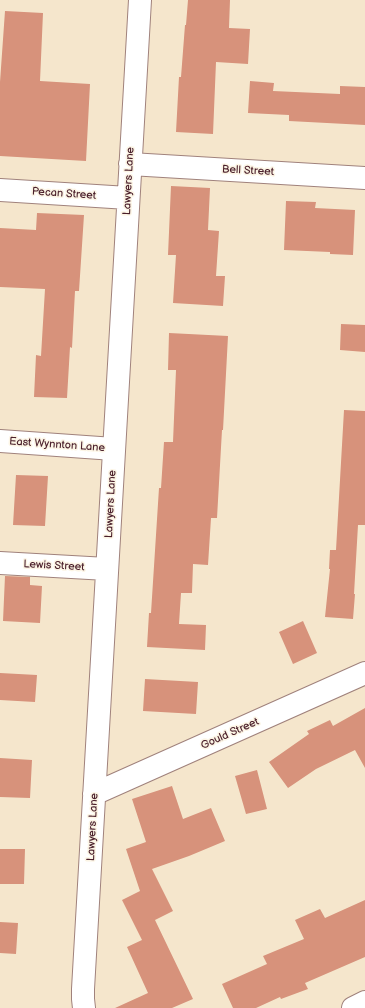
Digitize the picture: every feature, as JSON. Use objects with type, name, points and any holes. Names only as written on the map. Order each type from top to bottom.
[{"type":"street","name":"Lawyers Lane","points":[[84,1008],[83,994],[94,794],[140,0]]},
{"type":"street","name":"Bell Street","points":[[130,164],[365,178]]},
{"type":"street","name":"Pecan Street","points":[[0,190],[128,198]]},
{"type":"street","name":"East Wynnton Lane","points":[[0,441],[114,449]]},
{"type":"street","name":"Lewis Street","points":[[0,563],[107,569]]},
{"type":"street","name":"Gould Street","points":[[94,794],[365,673]]},
{"type":"street","points":[[353,1008],[365,1002]]},
{"type":"building","points":[[188,0],[230,0],[229,28],[250,29],[248,64],[216,62],[213,134],[176,132],[179,77],[181,77]]},
{"type":"building","points":[[5,11],[43,13],[40,81],[90,84],[86,161],[0,156],[0,82]]},
{"type":"building","points":[[250,81],[274,83],[273,91],[340,94],[340,86],[365,87],[365,125],[289,121],[289,115],[248,113]]},
{"type":"building","points":[[171,186],[210,188],[208,230],[219,231],[216,276],[225,276],[223,306],[173,303],[176,255],[168,255]]},
{"type":"building","points":[[286,201],[316,202],[315,208],[355,210],[353,255],[330,254],[330,252],[284,250]]},
{"type":"building","points":[[37,213],[84,215],[79,291],[75,291],[72,348],[70,347],[67,398],[34,397],[36,355],[41,356],[45,289],[0,287],[0,228],[36,230]]},
{"type":"building","points":[[341,324],[365,325],[365,352],[340,350]]},
{"type":"building","points":[[169,333],[228,336],[217,518],[211,518],[208,565],[193,564],[192,593],[181,593],[179,624],[206,625],[205,650],[147,647],[164,442],[173,442],[176,370],[168,370]]},
{"type":"building","points":[[344,410],[365,411],[365,525],[358,525],[353,619],[325,617],[330,569],[330,550],[336,550]]},
{"type":"building","points":[[16,475],[48,476],[45,526],[13,525]]},
{"type":"building","points":[[5,576],[30,577],[30,585],[42,586],[40,623],[3,621]]},
{"type":"building","points":[[303,621],[317,653],[293,664],[279,632]]},
{"type":"building","points":[[0,673],[37,675],[35,702],[0,700]]},
{"type":"building","points":[[145,679],[198,682],[196,714],[143,711]]},
{"type":"building","points":[[365,708],[365,768],[355,750],[316,769],[288,788],[269,762],[309,734],[307,731],[330,720],[333,726]]},
{"type":"building","points":[[0,758],[32,760],[30,798],[0,797]]},
{"type":"building","points":[[257,770],[267,809],[246,814],[235,776]]},
{"type":"building","points":[[172,786],[183,819],[211,808],[225,841],[152,869],[173,911],[155,920],[193,999],[172,1008],[115,1008],[148,993],[127,947],[142,940],[122,900],[140,891],[126,849],[146,842],[132,799]]},
{"type":"building","points":[[0,849],[25,849],[24,884],[0,884]]},
{"type":"building","points":[[365,900],[365,957],[305,983],[308,989],[281,999],[280,997],[256,1008],[233,1008],[222,984],[267,964],[263,956],[304,939],[295,920],[320,909],[325,918]]},
{"type":"building","points":[[0,922],[18,923],[16,954],[0,953]]}]
